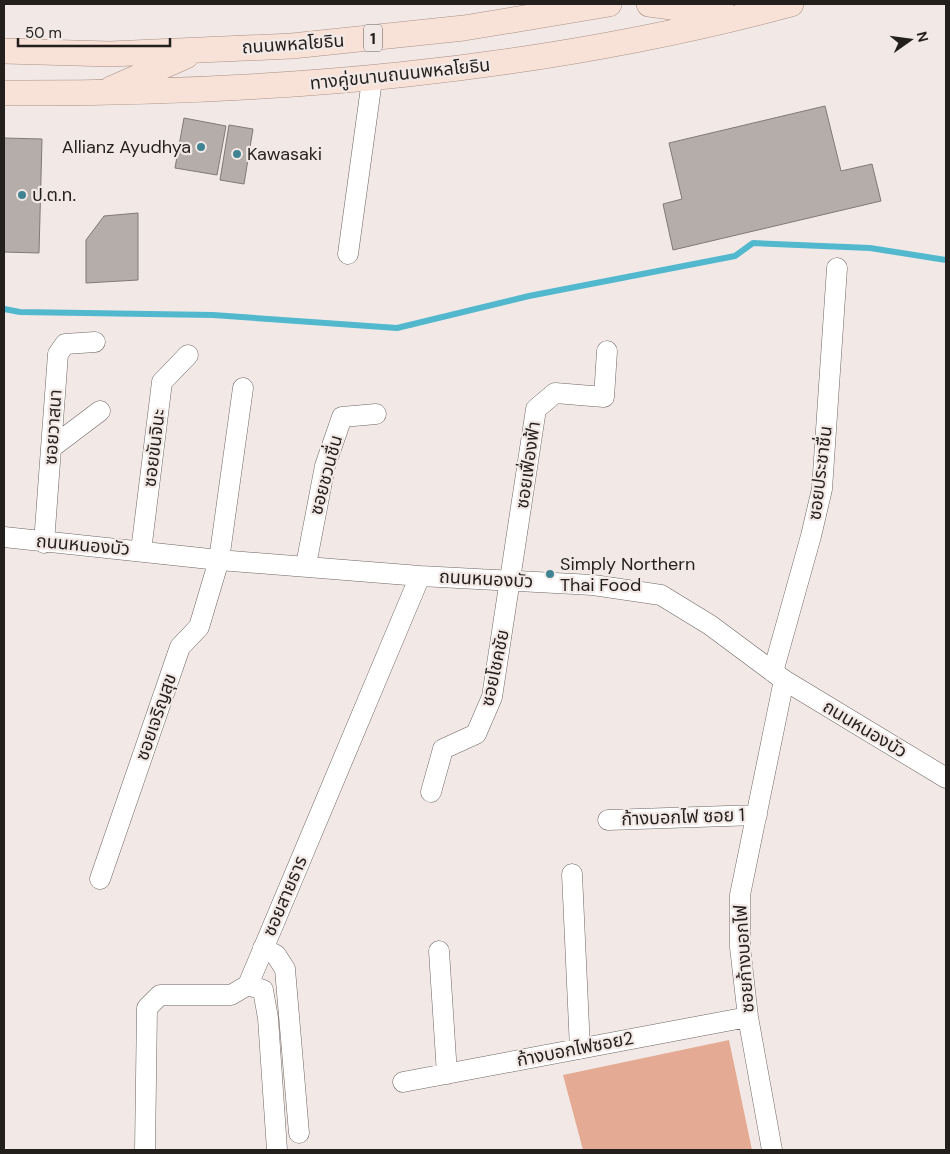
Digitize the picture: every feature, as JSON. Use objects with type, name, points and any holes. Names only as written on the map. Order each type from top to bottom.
[{"type":"main road","name":"ถนนพหลโยธิน","points":[[4,51],[110,54],[292,46],[464,28],[610,4]]},
{"type":"main road","points":[[649,4],[744,16]]},
{"type":"main road","name":"ทางคู่ขนานถนนพหลโยธิน","points":[[4,93],[100,94],[213,90],[372,80],[446,71],[586,49],[744,16],[791,4]]},
{"type":"main road","points":[[100,94],[200,50]]},
{"type":"street","points":[[348,254],[372,80]]},
{"type":"street","name":"ซอยประชาชื่น","points":[[779,676],[822,489],[837,268]]},
{"type":"street","name":"ซอยวาสนา","points":[[44,543],[58,354],[65,344],[95,342]]},
{"type":"street","name":"ซอยเฟื่องฟ้า","points":[[512,581],[536,409],[555,393],[604,397],[607,351]]},
{"type":"street","name":"ซอยขันจินะ","points":[[141,551],[162,382],[188,356]]},
{"type":"street","name":"ซอยเจริญสุข","points":[[100,879],[180,647],[199,627],[219,560],[243,388]]},
{"type":"street","points":[[52,448],[100,411]]},
{"type":"street","name":"ซอยชวนชื่น","points":[[306,565],[324,466],[342,418],[376,414]]},
{"type":"street","name":"ถนนหนองบัว","points":[[4,537],[44,543],[219,560],[306,565],[420,576],[593,585],[661,595],[710,625],[779,676],[946,778]]},
{"type":"street","name":"ซอยสายธาร","points":[[248,985],[420,576]]},
{"type":"street","name":"ซอยโชคชัย","points":[[431,792],[443,749],[476,734],[492,697],[512,581]]},
{"type":"street","name":"ซอยก้างบอกไฟ","points":[[772,1150],[748,1017],[740,947],[740,895],[757,815],[779,676]]},
{"type":"street","name":"ก้างบอกไฟ ซอย 1","points":[[608,820],[757,815]]},
{"type":"street","points":[[572,874],[580,1048]]},
{"type":"street","points":[[263,948],[276,955],[285,969],[299,1133]]},
{"type":"street","points":[[439,951],[447,1074]]},
{"type":"street","points":[[145,1150],[147,1008],[160,995],[231,995],[248,985],[263,990],[268,1018],[277,1150]]},
{"type":"street","name":"ก้างบอกไฟซอย2","points":[[403,1082],[748,1017]]},
{"type":"street","points":[[271,1064],[293,1062]]},
{"type":"shaded area","points":[[729,1040],[752,1150],[583,1150],[563,1075]]},
{"type":"building","points":[[825,106],[841,171],[872,164],[881,201],[673,250],[663,204],[682,199],[669,143]]},
{"type":"building","name":"Allianz Ayudhya","points":[[184,118],[226,126],[217,175],[175,168]]},
{"type":"building","name":"Kawasaki","points":[[229,125],[253,129],[244,184],[220,180]]},
{"type":"building","name":"ป.ต.ท.","points":[[4,138],[42,139],[39,253],[4,252]]},
{"type":"building","points":[[138,213],[138,280],[86,283],[86,240],[104,216]]},
{"type":"waterway","points":[[4,309],[20,312],[213,315],[397,328],[529,296],[735,256],[753,243],[870,248],[946,260]]},
{"type":"place","name":"Allianz Ayudhya","points":[[201,147]]},
{"type":"place","name":"Kawasaki","points":[[237,154]]},
{"type":"place","name":"ป.ต.ท.","points":[[22,195]]},
{"type":"place","name":"Simply Northern Thai Food","points":[[550,574]]}]
